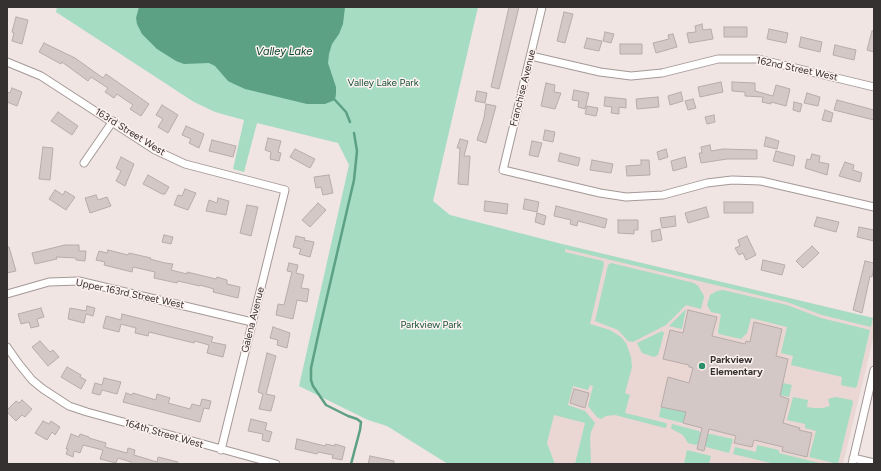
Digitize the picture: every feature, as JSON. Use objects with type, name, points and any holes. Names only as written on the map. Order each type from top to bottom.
[{"type":"street","name":"Franchise Avenue","points":[[542,7],[503,170],[600,193],[626,197],[663,195],[707,184],[732,180],[761,181],[874,207]]},
{"type":"street","name":"162nd Street West","points":[[531,56],[600,72],[631,76],[662,73],[718,59],[758,59],[874,86]]},
{"type":"street","name":"163rd Street West","points":[[7,62],[41,76],[155,150],[184,164],[284,190]]},
{"type":"street","points":[[84,163],[112,121]]},
{"type":"street","name":"Galena Avenue","points":[[221,450],[284,190]]},
{"type":"street","name":"Upper 163rd Street West","points":[[7,294],[49,282],[79,281],[252,322]]},
{"type":"street","name":"164th Street West","points":[[7,347],[32,380],[54,397],[69,406],[221,450],[276,464]]},
{"type":"street","points":[[874,370],[852,461],[874,463]]},
{"type":"shaded area","name":"Parkview Elementary","points":[[566,245],[874,318],[874,335],[843,464],[555,464],[530,398]]},
{"type":"green space","points":[[57,7],[478,7],[433,201],[450,215],[566,245],[873,318],[871,327],[822,315],[787,302],[565,249],[565,252],[603,261],[604,264],[590,324],[610,330],[621,337],[626,343],[631,357],[632,367],[625,393],[630,395],[625,413],[666,423],[667,426],[665,428],[615,415],[606,416],[601,419],[597,417],[588,406],[593,386],[590,385],[588,390],[573,386],[568,405],[585,411],[595,423],[590,438],[591,464],[575,464],[585,423],[554,415],[547,443],[555,464],[448,464],[387,426],[368,420],[299,386],[349,165],[338,143],[257,123],[244,172],[233,169],[244,120],[215,112],[194,102],[56,12]]},
{"type":"green space","points":[[611,263],[694,283],[698,286],[704,297],[701,309],[686,305],[666,325],[633,342],[628,341],[618,330],[595,321],[608,265]]},
{"type":"green space","points":[[723,290],[787,305],[821,318],[870,330],[857,386],[855,388],[841,385],[842,377],[791,365],[793,356],[781,353],[787,327],[751,318],[747,333],[741,339],[719,334],[721,314],[711,312],[707,305],[710,295],[717,291]]},
{"type":"green space","points":[[686,309],[682,329],[669,326]]},
{"type":"green space","points":[[662,331],[664,333],[658,355],[654,357],[642,353],[637,343]]},
{"type":"green space","points":[[783,383],[792,385],[789,397],[780,395]]},
{"type":"green space","points":[[793,397],[808,400],[807,407],[813,408],[830,406],[828,399],[835,397],[852,400],[853,403],[838,464],[809,457],[816,431],[805,428],[805,424],[787,420]]},
{"type":"green space","points":[[661,407],[686,412],[683,423],[659,417]]},
{"type":"green space","points":[[672,424],[699,431],[701,434],[699,443],[696,445],[688,443],[683,435],[671,428]]},
{"type":"green space","points":[[707,434],[733,439],[729,453],[706,447]]},
{"type":"green space","points":[[757,445],[779,450],[779,453],[823,464],[775,464],[733,454],[735,447],[756,452]]},
{"type":"green space","points":[[687,450],[711,456],[709,464],[684,464]]},
{"type":"water","name":"Valley Lake","points":[[139,7],[345,7],[343,24],[339,34],[332,44],[328,63],[336,87],[335,100],[325,104],[307,104],[245,89],[228,81],[215,66],[209,63],[184,64],[176,61],[157,49],[142,34],[136,18]]},
{"type":"building","points":[[509,7],[519,7],[499,89],[491,87]]},
{"type":"building","points":[[564,12],[573,14],[565,43],[557,41]]},
{"type":"building","points":[[16,17],[28,20],[22,44],[12,41],[14,33],[12,32]]},
{"type":"building","points":[[702,24],[703,30],[711,29],[713,39],[689,43],[687,33],[696,32],[695,26]]},
{"type":"building","points":[[724,27],[747,27],[747,37],[724,37]]},
{"type":"building","points":[[769,29],[788,33],[786,43],[767,39]]},
{"type":"building","points":[[872,31],[874,31],[874,52],[867,50]]},
{"type":"building","points":[[605,32],[614,34],[611,43],[603,41]]},
{"type":"building","points":[[673,34],[677,47],[656,53],[653,43],[669,39],[668,35]]},
{"type":"building","points":[[801,37],[822,42],[820,52],[799,47]]},
{"type":"building","points":[[587,38],[602,41],[599,51],[584,48]]},
{"type":"building","points":[[44,43],[75,58],[103,78],[106,74],[149,104],[141,116],[130,109],[133,105],[117,94],[114,98],[105,92],[108,88],[91,77],[88,81],[62,62],[61,64],[39,52]]},
{"type":"building","points":[[620,44],[642,44],[642,54],[620,54]]},
{"type":"building","points":[[835,45],[856,50],[854,60],[833,55]]},
{"type":"building","points":[[721,82],[723,92],[700,97],[698,87]]},
{"type":"building","points":[[732,82],[755,83],[755,91],[773,96],[776,85],[790,89],[786,106],[771,102],[771,104],[762,102],[763,97],[745,96],[745,92],[732,91]]},
{"type":"building","points":[[546,83],[555,85],[554,92],[561,93],[555,109],[541,106]]},
{"type":"building","points":[[12,88],[22,92],[17,106],[7,102],[7,92],[10,93]]},
{"type":"building","points":[[574,90],[589,93],[585,109],[578,107],[579,101],[572,100]]},
{"type":"building","points":[[477,91],[487,93],[485,103],[475,101]]},
{"type":"building","points":[[681,92],[683,101],[670,105],[668,96]]},
{"type":"building","points":[[807,93],[820,97],[818,106],[804,103]]},
{"type":"building","points":[[605,97],[626,99],[626,108],[619,107],[619,114],[611,113],[612,107],[604,106]]},
{"type":"building","points":[[658,97],[659,107],[637,109],[636,99]]},
{"type":"building","points":[[693,99],[696,108],[688,110],[685,101]]},
{"type":"building","points":[[837,100],[874,110],[874,120],[834,110]]},
{"type":"building","points":[[794,102],[802,104],[800,112],[793,110]]},
{"type":"building","points":[[486,104],[496,106],[486,143],[477,140],[484,118]]},
{"type":"building","points":[[162,105],[178,115],[168,133],[158,127],[163,119],[156,115]]},
{"type":"building","points":[[587,106],[598,108],[596,116],[585,114]]},
{"type":"building","points":[[825,110],[833,113],[831,122],[822,120]]},
{"type":"building","points":[[58,112],[78,126],[72,135],[51,121]]},
{"type":"building","points":[[714,115],[715,122],[707,124],[705,117]]},
{"type":"building","points":[[186,126],[204,134],[199,148],[189,143],[191,139],[182,135]]},
{"type":"building","points":[[545,130],[555,132],[553,142],[543,140]]},
{"type":"building","points":[[766,137],[779,141],[777,149],[764,146]]},
{"type":"building","points":[[268,138],[281,141],[278,152],[281,153],[279,161],[270,159],[271,152],[265,150]]},
{"type":"building","points":[[460,139],[468,141],[464,156],[470,156],[468,185],[458,184],[460,148],[457,148]]},
{"type":"building","points":[[212,140],[236,146],[233,157],[209,151]]},
{"type":"building","points":[[532,141],[542,143],[538,157],[529,155]]},
{"type":"building","points":[[710,145],[711,151],[723,149],[757,150],[757,159],[727,159],[701,163],[699,153],[702,153],[701,147]]},
{"type":"building","points":[[43,147],[53,148],[50,180],[39,179]]},
{"type":"building","points":[[295,149],[315,159],[310,168],[290,157]]},
{"type":"building","points":[[666,149],[668,157],[659,160],[657,152]]},
{"type":"building","points":[[776,151],[795,156],[793,166],[773,161]]},
{"type":"building","points":[[560,153],[580,158],[578,166],[558,161]]},
{"type":"building","points":[[812,154],[820,156],[819,162],[829,164],[827,175],[805,168],[807,159],[810,160]]},
{"type":"building","points":[[121,157],[134,164],[125,186],[116,181],[121,171],[116,168]]},
{"type":"building","points":[[685,157],[687,167],[673,171],[671,161]]},
{"type":"building","points":[[592,160],[613,164],[611,173],[590,170]]},
{"type":"building","points":[[641,160],[649,160],[650,175],[627,176],[626,166],[641,165]]},
{"type":"building","points":[[845,162],[854,165],[853,170],[862,173],[860,182],[839,176]]},
{"type":"building","points":[[148,175],[169,187],[165,194],[162,194],[143,184]]},
{"type":"building","points":[[329,175],[333,193],[323,195],[321,187],[316,188],[314,177]]},
{"type":"building","points":[[185,189],[196,193],[188,210],[174,205],[178,195],[182,196]]},
{"type":"building","points":[[55,190],[63,195],[65,191],[75,197],[66,210],[49,199]]},
{"type":"building","points":[[96,195],[98,200],[107,197],[111,206],[90,213],[85,198]]},
{"type":"building","points":[[218,198],[229,201],[226,215],[206,211],[209,200],[217,203]]},
{"type":"building","points":[[525,199],[539,202],[537,212],[523,209]]},
{"type":"building","points":[[485,201],[508,204],[507,214],[484,211]]},
{"type":"building","points":[[724,202],[753,202],[753,213],[724,213]]},
{"type":"building","points":[[318,203],[326,210],[310,227],[302,220]]},
{"type":"building","points":[[247,205],[258,207],[251,236],[240,233]]},
{"type":"building","points":[[556,206],[607,219],[605,228],[578,221],[577,226],[570,224],[571,220],[554,216]]},
{"type":"building","points":[[706,207],[709,217],[688,223],[685,213]]},
{"type":"building","points":[[537,213],[546,216],[544,225],[535,222]]},
{"type":"building","points":[[675,216],[676,226],[662,228],[660,218]]},
{"type":"building","points":[[817,217],[839,222],[836,232],[814,226]]},
{"type":"building","points":[[618,220],[638,220],[638,230],[634,230],[634,234],[618,233]]},
{"type":"building","points":[[859,227],[874,230],[874,241],[857,237]]},
{"type":"building","points":[[660,229],[662,240],[652,242],[651,231]]},
{"type":"building","points":[[164,235],[173,237],[171,244],[162,242]]},
{"type":"building","points":[[296,236],[305,238],[304,240],[314,242],[310,257],[299,254],[301,249],[293,247]]},
{"type":"building","points":[[747,236],[756,255],[746,260],[743,253],[739,255],[735,248],[740,246],[738,240]]},
{"type":"building","points":[[65,245],[79,245],[79,251],[86,251],[85,261],[76,260],[76,258],[56,257],[57,259],[35,264],[32,253]]},
{"type":"building","points":[[812,246],[819,253],[803,268],[796,261]]},
{"type":"building","points":[[7,247],[9,247],[16,271],[7,273]]},
{"type":"building","points":[[108,250],[128,255],[129,253],[173,264],[171,270],[227,280],[227,284],[240,287],[238,298],[213,292],[214,289],[200,285],[178,281],[177,283],[154,278],[155,272],[133,267],[132,272],[104,265],[105,262],[96,260],[99,251],[107,253]]},
{"type":"building","points":[[763,260],[785,265],[782,275],[761,270]]},
{"type":"building","points":[[865,261],[874,263],[874,266],[872,277],[870,276],[862,313],[853,310]]},
{"type":"building","points":[[289,263],[298,265],[296,273],[304,275],[301,288],[309,289],[307,302],[297,300],[293,319],[276,315],[278,304],[284,305],[292,272],[287,271]]},
{"type":"building","points":[[87,306],[95,308],[93,316],[86,314],[84,323],[68,319],[70,308],[86,311]]},
{"type":"building","points":[[41,308],[44,317],[37,319],[39,326],[31,328],[29,322],[21,324],[18,314]]},
{"type":"building","points":[[688,310],[717,317],[712,336],[745,344],[746,341],[750,342],[754,322],[782,329],[776,356],[788,359],[780,396],[789,399],[783,423],[800,428],[799,430],[812,433],[807,457],[782,451],[783,447],[754,440],[752,447],[734,443],[736,436],[709,429],[704,451],[697,449],[702,428],[683,423],[686,412],[661,407],[668,377],[689,383],[693,368],[689,367],[689,365],[663,359],[670,330],[683,333]]},
{"type":"building","points":[[122,314],[213,337],[211,342],[226,345],[223,357],[207,353],[209,345],[195,341],[194,343],[149,332],[148,336],[135,333],[136,328],[121,324],[119,332],[103,328],[106,316],[121,320]]},
{"type":"building","points":[[273,327],[290,333],[287,348],[277,345],[278,340],[270,338]]},
{"type":"building","points":[[40,341],[50,352],[53,350],[59,357],[48,366],[32,347]]},
{"type":"building","points":[[267,353],[276,356],[266,394],[275,396],[271,411],[259,409],[263,394],[258,392]]},
{"type":"building","points":[[67,367],[81,375],[80,377],[86,380],[81,389],[61,377]]},
{"type":"building","points":[[104,378],[121,382],[117,394],[102,390],[100,395],[92,393],[95,383],[102,385]]},
{"type":"building","points":[[574,389],[589,393],[585,408],[570,403]]},
{"type":"building","points":[[126,393],[132,395],[133,393],[156,400],[157,394],[170,398],[168,403],[190,409],[192,404],[200,406],[202,399],[211,401],[209,409],[204,408],[200,422],[123,402]]},
{"type":"building","points":[[22,400],[32,409],[25,417],[22,415],[16,421],[7,412],[7,410],[16,401],[19,403]]},
{"type":"building","points":[[251,419],[267,423],[265,430],[272,432],[269,442],[262,440],[263,434],[248,431]]},
{"type":"building","points":[[43,421],[49,424],[51,421],[60,427],[55,435],[52,432],[47,440],[35,433]]},
{"type":"building","points":[[71,434],[79,437],[80,434],[89,437],[106,443],[105,447],[127,453],[128,448],[135,450],[134,455],[157,462],[158,457],[178,462],[178,464],[131,464],[131,462],[118,458],[116,463],[100,459],[103,450],[83,445],[80,453],[74,451],[73,457],[66,454],[68,449],[66,449]]},
{"type":"building","points":[[297,439],[325,446],[326,444],[335,446],[335,444],[345,447],[342,460],[332,458],[333,455],[318,452],[317,454],[295,449]]},
{"type":"building","points":[[370,456],[394,461],[394,464],[368,464]]},
{"type":"waterway","points":[[335,100],[346,112],[350,122]]},
{"type":"waterway","points":[[351,464],[361,422],[326,405],[313,386],[311,380],[311,368],[354,180],[357,151],[354,133]]},
{"type":"place","name":"Parkview Elementary","points":[[702,366]]},
{"type":"park label","name":"Valley Lake Park","points":[[383,83]]},
{"type":"park label","name":"Parkview Park","points":[[431,325]]}]
